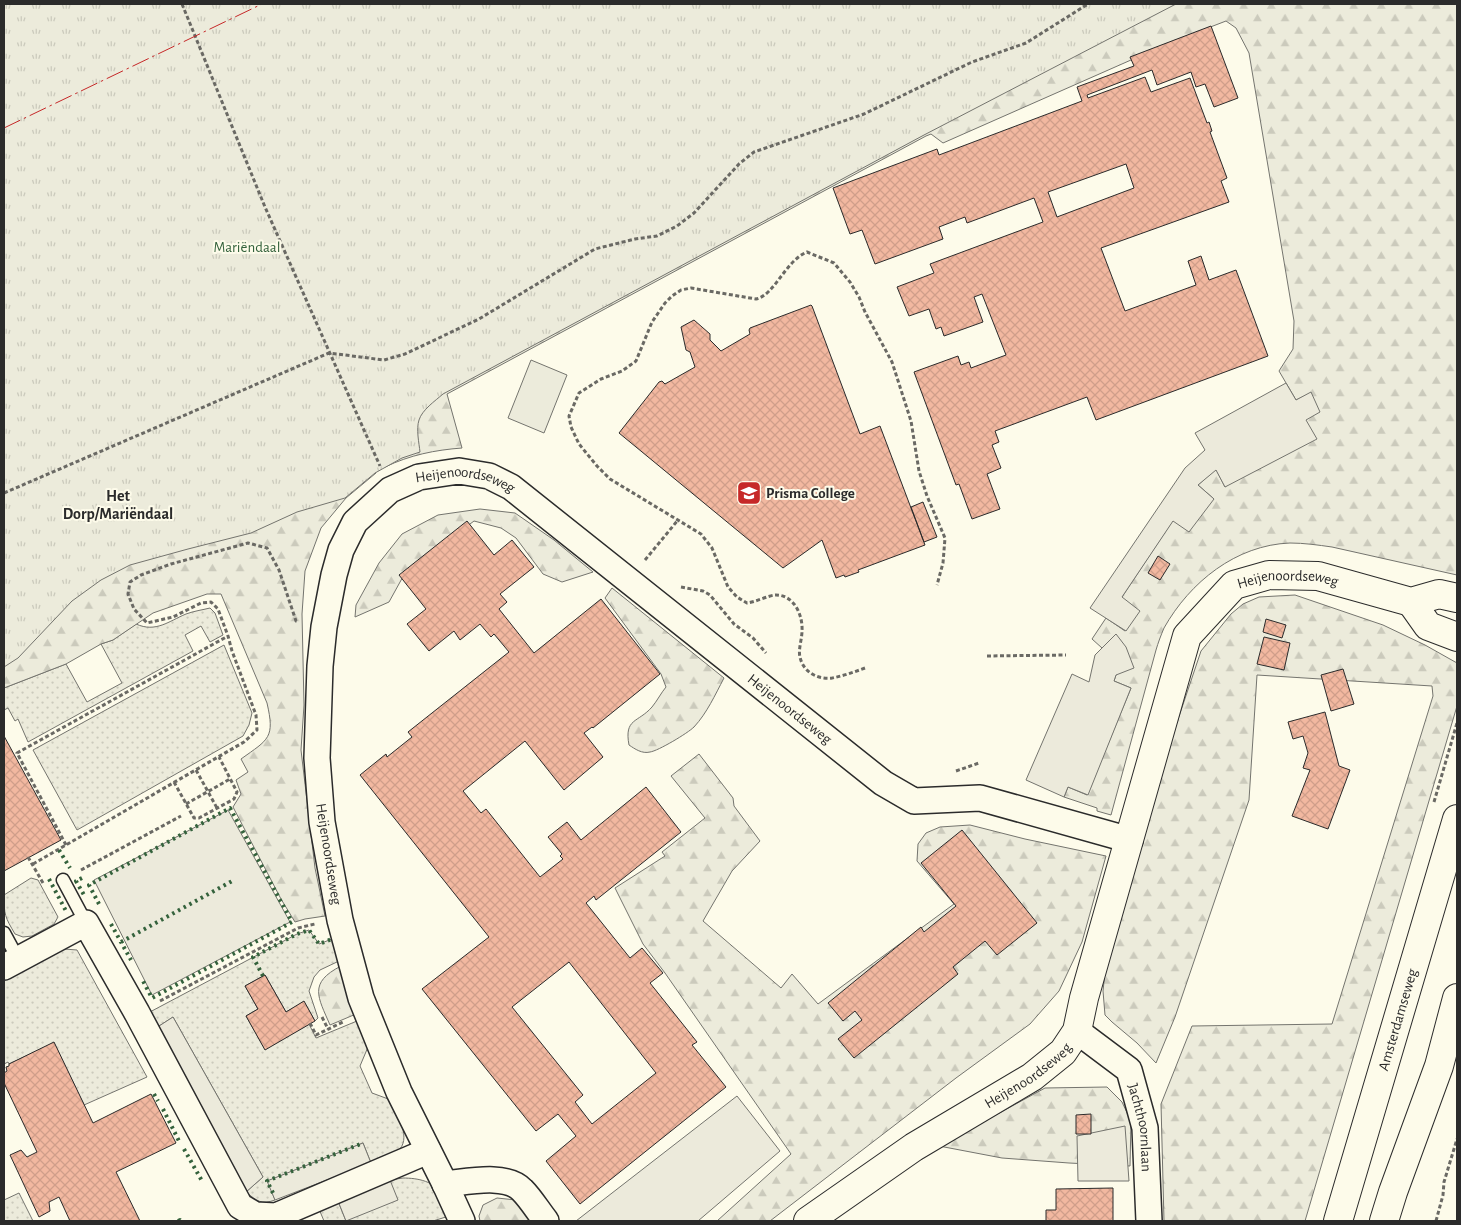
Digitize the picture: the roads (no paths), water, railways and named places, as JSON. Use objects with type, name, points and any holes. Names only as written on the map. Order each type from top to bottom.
[{"type":"street","name":"Heijenoordseweg","points":[[462,1221],[446,1184],[399,1092],[361,998],[340,920],[322,822],[317,758],[320,666],[324,627],[341,550],[355,522],[390,490],[419,477],[460,471],[489,476],[511,487],[883,783],[914,801],[980,798],[1130,840]]},
{"type":"street","name":"Heijenoordseweg","points":[[808,1221],[914,1147],[1032,1077],[1063,1052],[1077,1031],[1084,998],[1187,636],[1234,586],[1269,574],[1318,576],[1411,602]]},
{"type":"street","points":[[1457,598],[1440,594],[1411,602],[1428,626],[1457,637]]},
{"type":"street","name":"Amsterdamseweg","points":[[1338,1221],[1457,819]]},
{"type":"street","points":[[11,963],[86,923],[137,1013],[240,1206],[255,1215],[276,1216],[428,1151]]},
{"type":"street","points":[[1384,1221],[1439,1066],[1457,998]]},
{"type":"street","name":"Jachthoornlaan","points":[[1077,1031],[1130,1070],[1145,1128],[1149,1221]]},
{"type":"street","points":[[446,1184],[499,1180],[511,1182],[521,1189],[546,1221]]},
{"type":"lane","points":[[63,880],[86,923]]},
{"type":"lane","points":[[4,934],[11,963]]},
{"type":"place","name":"Prisma College","points":[[749,493]]},
{"type":"district","name":"Het Dorp/Mariëndaal","points":[[118,504]]},
{"type":"park label","name":"Mariëndaal","points":[[247,247]]}]
